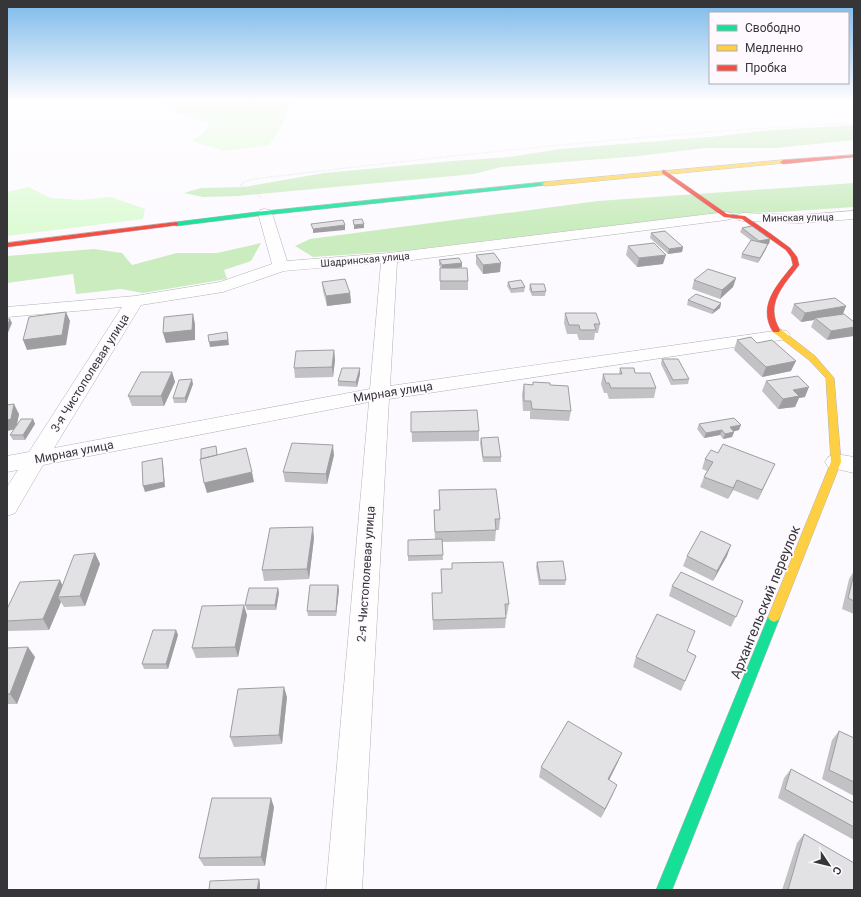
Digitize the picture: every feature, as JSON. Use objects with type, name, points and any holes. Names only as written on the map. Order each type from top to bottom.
[{"type":"main road","points":[[7,245],[265,213],[664,172],[854,156]]},
{"type":"main road","points":[[664,172],[726,216],[743,217]]},
{"type":"main road","name":"Архангельский переулок","points":[[664,890],[845,464],[830,378],[812,358],[781,335],[771,324],[769,314],[776,291],[796,264],[794,257],[788,249],[743,217]]},
{"type":"street","points":[[265,213],[281,266]]},
{"type":"street","name":"Минская улица","points":[[743,217],[799,219],[854,215]]},
{"type":"street","name":"Шадринская улица","points":[[7,312],[136,301],[223,287],[281,266],[389,258],[726,216]]},
{"type":"street","name":"2-я Чистополевая улица","points":[[344,890],[378,394],[389,258]]},
{"type":"street","name":"3-я Чистополевая улица","points":[[7,507],[35,460],[136,301]]},
{"type":"street","name":"Мирная улица","points":[[7,464],[35,460],[378,394],[781,335]]},
{"type":"path","points":[[265,213],[268,205],[262,198],[241,185],[244,182],[323,170],[614,142]]},
{"type":"green space","points":[[195,142],[271,142],[269,145],[224,151]]},
{"type":"green space","points":[[648,142],[836,142],[776,148],[705,148],[639,156],[501,167],[474,174],[238,196],[203,197],[184,193],[201,188],[244,187],[324,173],[510,157],[560,149]]},
{"type":"green space","points":[[854,183],[854,207],[780,212],[707,214],[401,251],[313,257],[295,246],[310,239],[598,201]]},
{"type":"green space","points":[[29,187],[50,198],[81,200],[111,197],[145,209],[143,219],[7,236],[7,192]]},
{"type":"green space","points":[[261,243],[251,261],[224,270],[227,279],[143,293],[121,289],[76,294],[73,274],[7,283],[7,256],[94,249],[122,253],[132,265],[177,253],[217,253]]},
{"type":"building","points":[[362,219],[364,224],[354,225],[353,220]]},
{"type":"building","points":[[343,220],[345,225],[313,229],[311,224]]},
{"type":"building","points":[[752,226],[770,239],[759,241],[742,228]]},
{"type":"building","points":[[665,231],[683,247],[669,249],[651,233]]},
{"type":"building","points":[[751,240],[768,244],[760,258],[742,254]]},
{"type":"building","points":[[654,243],[666,255],[639,258],[628,246]]},
{"type":"building","points":[[494,253],[501,263],[483,265],[476,255]]},
{"type":"building","points":[[459,258],[462,263],[442,265],[439,260]]},
{"type":"building","points":[[440,268],[467,268],[468,281],[440,281]]},
{"type":"building","points":[[708,269],[736,278],[722,290],[694,280]]},
{"type":"building","points":[[345,279],[350,293],[326,296],[322,282]]},
{"type":"building","points":[[521,280],[525,287],[511,289],[508,282]]},
{"type":"building","points":[[530,284],[544,284],[546,291],[532,292]]},
{"type":"building","points":[[696,294],[721,303],[714,310],[688,300]]},
{"type":"building","points":[[835,298],[846,306],[805,313],[794,304]]},
{"type":"building","points":[[66,312],[62,335],[23,340],[29,317]]},
{"type":"building","points":[[565,313],[596,313],[600,324],[594,324],[596,330],[580,330],[579,325],[569,325]]},
{"type":"building","points":[[193,314],[192,330],[163,333],[164,317]]},
{"type":"building","points":[[844,314],[854,322],[854,327],[831,331],[815,318]]},
{"type":"building","points":[[7,319],[10,319],[7,326]]},
{"type":"building","points":[[227,332],[228,340],[209,342],[208,335]]},
{"type":"building","points":[[751,337],[757,343],[772,340],[796,361],[766,367],[737,340]]},
{"type":"building","points":[[334,350],[332,367],[294,368],[296,351]]},
{"type":"building","points":[[662,359],[678,359],[689,379],[673,380]]},
{"type":"building","points":[[342,368],[360,368],[356,382],[338,381]]},
{"type":"building","points":[[620,368],[634,368],[635,373],[650,373],[656,388],[611,388],[609,383],[606,383],[603,374],[622,374]]},
{"type":"building","points":[[141,372],[172,372],[161,396],[128,396]]},
{"type":"building","points":[[798,376],[809,387],[793,390],[799,396],[783,399],[766,381]]},
{"type":"building","points":[[192,379],[185,398],[173,398],[179,380]]},
{"type":"building","points":[[533,382],[568,386],[571,411],[532,409],[531,401],[524,401],[524,384],[533,385]]},
{"type":"building","points":[[14,404],[11,419],[7,420],[7,405]]},
{"type":"building","points":[[477,410],[479,431],[411,432],[411,412]]},
{"type":"building","points":[[734,418],[741,425],[730,427],[734,432],[725,434],[722,430],[706,433],[699,424]]},
{"type":"building","points":[[21,419],[33,419],[23,435],[10,435]]},
{"type":"building","points":[[498,437],[501,457],[483,457],[481,438]]},
{"type":"building","points":[[292,443],[333,445],[326,474],[283,472]]},
{"type":"building","points":[[723,444],[775,464],[762,490],[737,480],[733,488],[704,477],[713,462],[705,459],[711,450],[718,453]]},
{"type":"building","points":[[216,446],[217,455],[201,459],[201,449]]},
{"type":"building","points":[[246,448],[252,472],[204,483],[200,459]]},
{"type":"building","points":[[162,458],[164,482],[143,486],[142,462]]},
{"type":"building","points":[[496,489],[500,519],[495,519],[496,530],[435,532],[434,510],[440,510],[439,490]]},
{"type":"building","points":[[313,527],[307,569],[262,570],[270,528]]},
{"type":"building","points":[[701,531],[731,545],[717,571],[687,556]]},
{"type":"building","points":[[442,539],[443,555],[408,556],[408,540]]},
{"type":"building","points":[[95,553],[80,596],[58,597],[74,555]]},
{"type":"building","points":[[563,561],[566,580],[540,580],[537,562]]},
{"type":"building","points":[[503,562],[509,604],[505,604],[506,618],[433,620],[432,593],[442,593],[441,569],[452,569],[452,563]]},
{"type":"building","points":[[681,572],[743,601],[736,617],[672,586]]},
{"type":"building","points":[[854,574],[854,601],[848,598]]},
{"type":"building","points":[[60,580],[43,619],[7,621],[7,609],[20,582]]},
{"type":"building","points":[[310,585],[338,585],[336,611],[307,611]]},
{"type":"building","points":[[249,588],[278,588],[275,605],[245,605]]},
{"type":"building","points":[[244,605],[235,647],[192,648],[202,606]]},
{"type":"building","points":[[657,614],[695,631],[687,651],[696,656],[685,681],[636,657]]},
{"type":"building","points":[[153,630],[176,630],[166,664],[142,664]]},
{"type":"building","points":[[28,647],[10,694],[7,694],[7,648]]},
{"type":"building","points":[[284,687],[279,735],[230,737],[238,689]]},
{"type":"building","points":[[568,721],[622,753],[608,779],[617,785],[605,809],[541,767]]},
{"type":"building","points":[[839,731],[854,738],[854,782],[829,770]]},
{"type":"building","points":[[791,769],[854,803],[854,827],[785,789]]},
{"type":"building","points":[[212,798],[271,798],[261,857],[199,858]]},
{"type":"building","points":[[804,834],[854,863],[854,890],[788,890]]},
{"type":"building","points":[[259,879],[257,890],[209,890],[210,881]]},
{"type":"traffic: fast","points":[[176,224],[265,213],[545,184]]},
{"type":"traffic: fast","points":[[664,890],[774,617]]},
{"type":"traffic: slow","points":[[545,184],[783,162]]},
{"type":"traffic: slow","points":[[774,617],[836,462],[830,378],[812,358],[776,330]]},
{"type":"traffic: jam","points":[[783,162],[854,156]]},
{"type":"traffic: jam","points":[[664,172],[726,216],[743,217],[788,249],[794,257],[796,265],[779,288],[771,305],[771,322],[776,330]]},
{"type":"traffic: jam","points":[[7,245],[176,224]]}]
